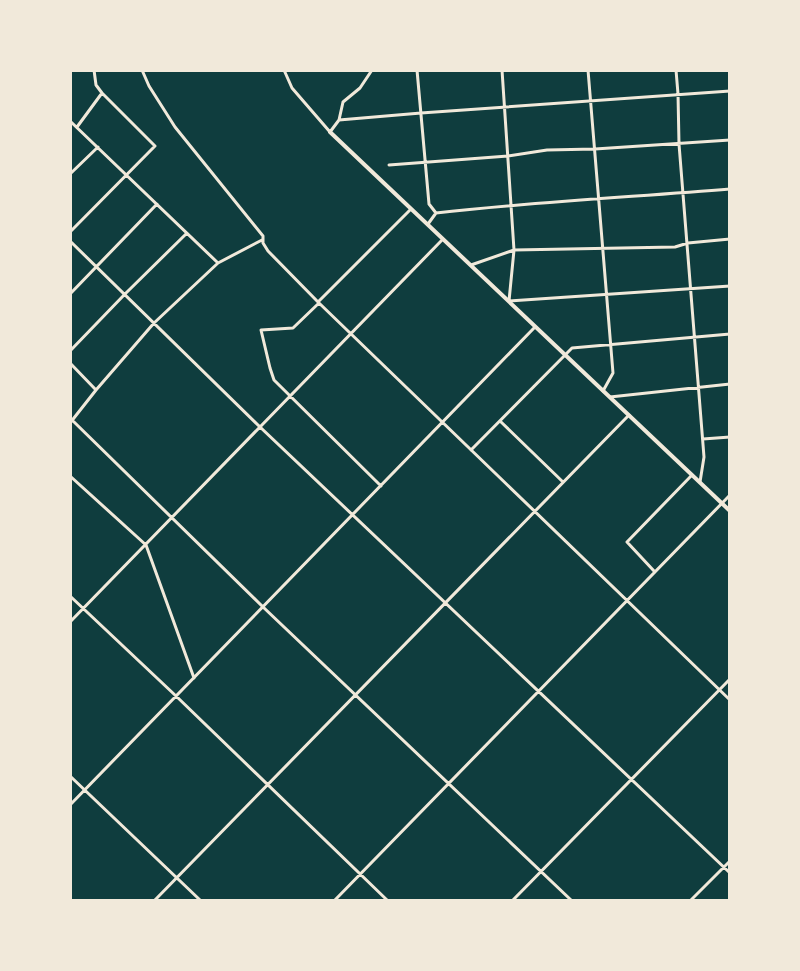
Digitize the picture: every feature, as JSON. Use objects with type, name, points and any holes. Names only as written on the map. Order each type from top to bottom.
[{"type":"street","points":[[70,232],[155,146],[102,93],[96,85],[94,70]]},
{"type":"street","points":[[142,70],[149,86],[176,127],[263,236],[263,243],[268,251],[318,303],[729,700]]},
{"type":"street","points":[[284,70],[292,88],[330,132],[729,511]]},
{"type":"street","points":[[330,132],[339,120],[343,102],[360,88],[372,70]]},
{"type":"street","points":[[417,70],[429,204],[436,213]]},
{"type":"street","points":[[502,70],[514,250],[509,302]]},
{"type":"street","points":[[588,70],[613,373],[603,391]]},
{"type":"street","points":[[676,70],[679,144],[703,439],[704,457],[700,482]]},
{"type":"street","points":[[339,120],[421,112],[729,91]]},
{"type":"street","points":[[77,127],[102,93]]},
{"type":"street","points":[[70,121],[218,263]]},
{"type":"street","points":[[390,165],[508,156],[547,150],[729,140]]},
{"type":"street","points":[[70,174],[98,147]]},
{"type":"street","points":[[428,224],[436,213],[511,204],[598,200],[729,189]]},
{"type":"street","points":[[70,294],[157,204]]},
{"type":"street","points":[[381,486],[274,380],[261,330],[293,328],[411,208]]},
{"type":"street","points":[[70,351],[187,233]]},
{"type":"street","points":[[471,265],[514,250],[675,247],[688,243],[729,238]]},
{"type":"street","points":[[263,239],[218,263],[154,323],[71,422],[571,900]]},
{"type":"street","points":[[70,622],[443,239]]},
{"type":"street","points":[[70,242],[729,873]]},
{"type":"street","points":[[509,302],[729,286]]},
{"type":"street","points":[[70,805],[536,327]]},
{"type":"street","points":[[471,450],[572,348],[729,334]]},
{"type":"street","points":[[70,363],[96,390]]},
{"type":"street","points":[[610,397],[729,384]]},
{"type":"street","points":[[155,900],[628,415]]},
{"type":"street","points":[[500,421],[563,482]]},
{"type":"street","points":[[703,439],[729,437]]},
{"type":"street","points":[[654,571],[627,543],[692,475]]},
{"type":"street","points":[[70,476],[146,545],[194,678]]},
{"type":"street","points":[[335,900],[729,495]]},
{"type":"street","points":[[70,596],[387,900]]},
{"type":"street","points":[[513,900],[729,678]]},
{"type":"street","points":[[70,776],[200,900]]},
{"type":"street","points":[[691,900],[729,861]]}]
